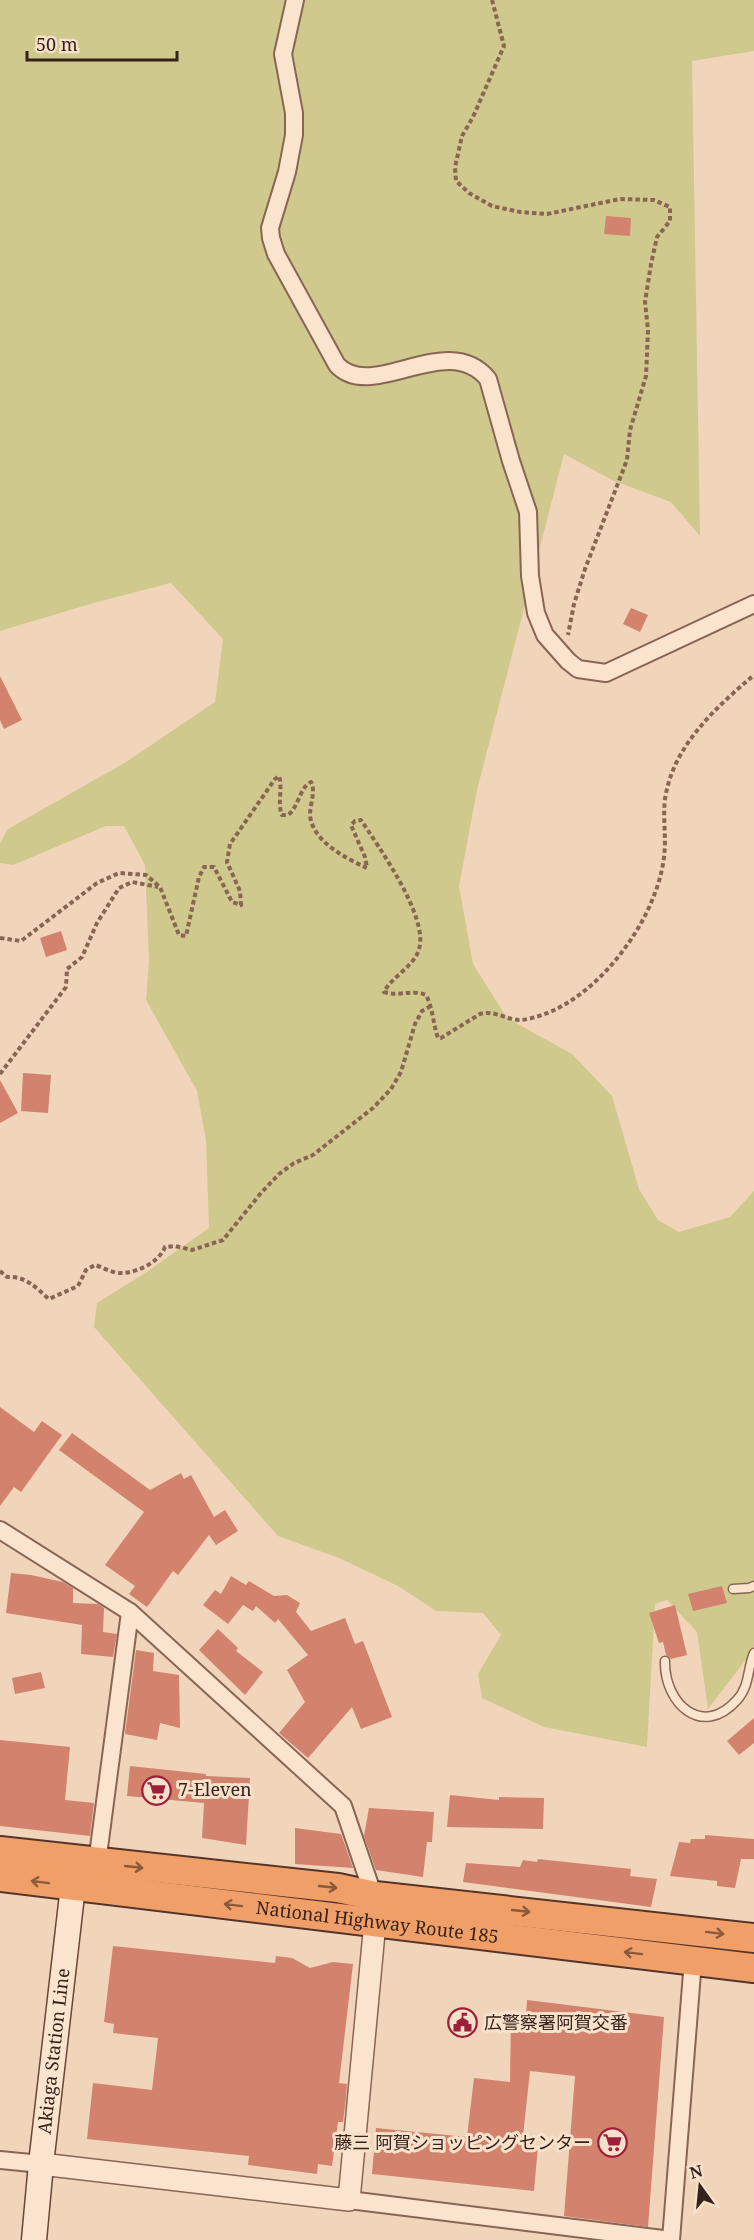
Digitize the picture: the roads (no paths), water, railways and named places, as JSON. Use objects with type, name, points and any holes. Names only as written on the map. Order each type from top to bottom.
[{"type":"highway","name":"National Highway Route 185","points":[[0,1851],[82,1870],[375,1909],[754,1968]]},
{"type":"highway","name":"National Highway Route 185","points":[[0,1877],[82,1870]]},
{"type":"highway","name":"National Highway Route 185","points":[[375,1909],[754,1938]]},
{"type":"main road","name":"Akiaga Station Line","points":[[34,2240],[41,2164],[82,1870]]},
{"type":"street","points":[[295,0],[283,54],[294,113],[294,135],[285,181],[270,228],[276,254],[337,366],[343,372],[363,377],[449,360],[481,370],[488,380],[528,512],[530,576],[536,614],[544,635],[578,669],[606,673],[754,604]]},
{"type":"street","points":[[0,1530],[130,1612],[343,1806],[375,1909],[349,2200]]},
{"type":"street","points":[[82,1870],[130,1612]]},
{"type":"street","points":[[0,2160],[671,2240],[693,1960]]},
{"type":"lane","points":[[733,1589],[754,1586]]},
{"type":"lane","points":[[665,1661],[665,1673],[682,1708],[695,1717],[711,1716],[738,1700],[748,1684],[750,1662],[754,1653]]},
{"type":"place","name":"7-Eleven","points":[[157,1790]]},
{"type":"place","name":"広警察署阿賀交番","points":[[463,2023]]},
{"type":"place","name":"藤三 阿賀ショッピングセンター","points":[[612,2143]]}]
